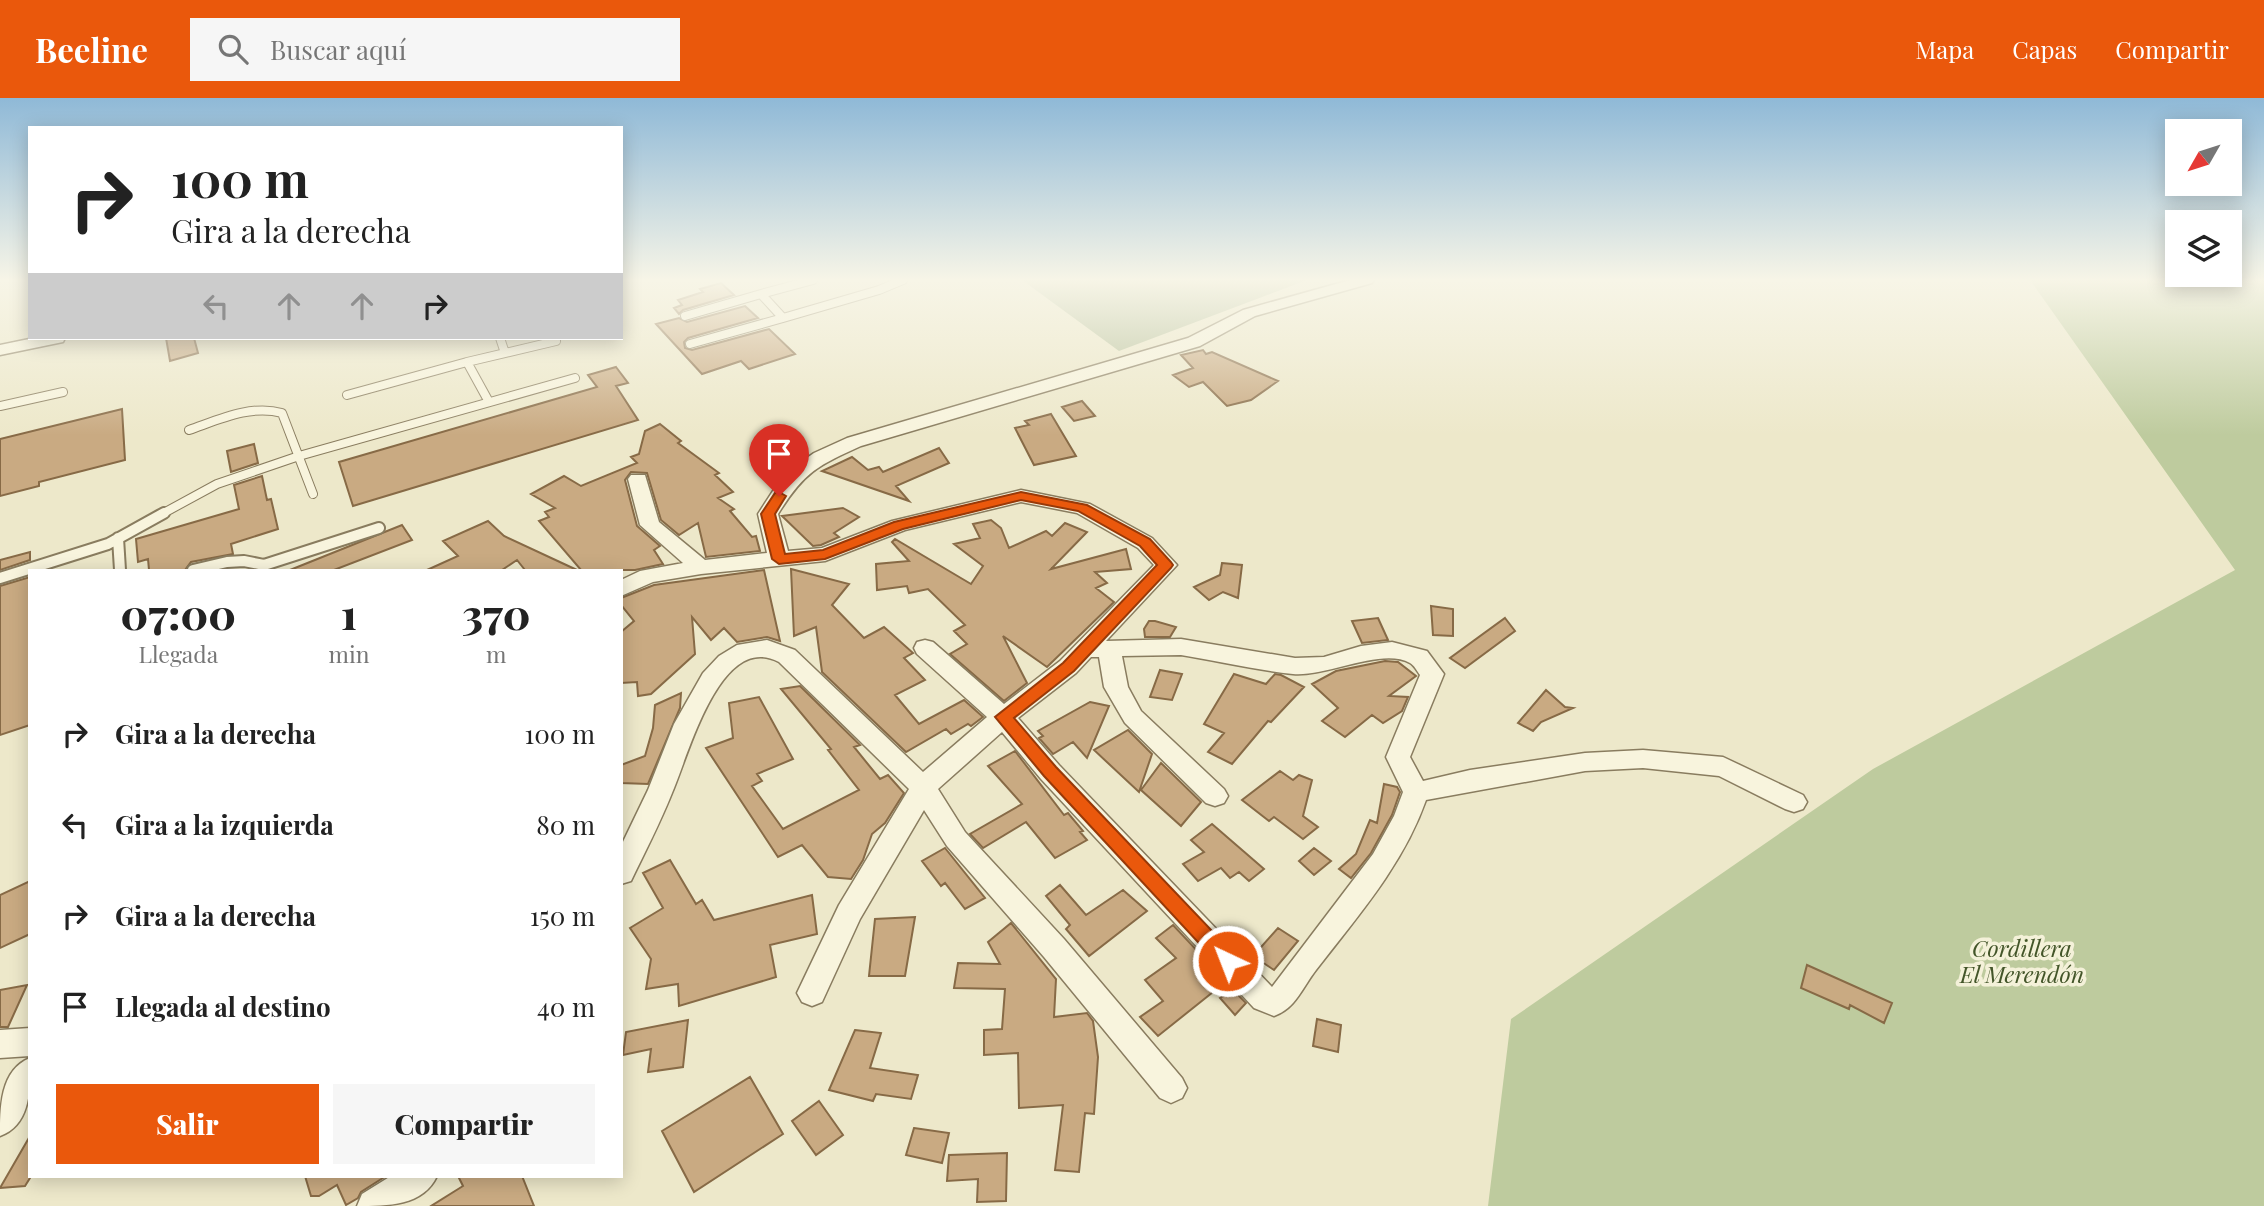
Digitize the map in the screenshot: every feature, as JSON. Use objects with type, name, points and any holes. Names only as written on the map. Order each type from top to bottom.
[{"type":"street","points":[[779,559],[768,514],[791,478],[832,452],[854,442],[1194,342],[1214,332]]},
{"type":"street","points":[[0,350],[48,340]]},
{"type":"street","points":[[638,479],[650,526],[701,567]]},
{"type":"street","points":[[623,588],[648,576],[701,567],[825,554],[899,525],[1021,496],[1083,508],[1145,543],[1166,565],[1097,649],[1068,667],[1003,717],[923,787],[849,913],[812,993]]},
{"type":"street","points":[[925,648],[1003,717],[1050,772],[1264,999],[1274,1003],[1281,998],[1300,968],[1388,852],[1409,815],[1416,792],[1398,757],[1432,674],[1419,657],[1392,650],[1361,654],[1324,666],[1295,666],[1181,647],[1097,649]]},
{"type":"street","points":[[623,869],[648,820],[699,697],[712,676],[732,658],[752,650],[769,648],[787,656],[923,787],[956,839],[1054,947],[1171,1088]]},
{"type":"street","points":[[1097,649],[1133,717],[1215,796]]},
{"type":"street","points":[[1416,792],[1470,779],[1573,764],[1643,759],[1723,767],[1794,802]]},
{"type":"street","points":[[0,1044],[28,1042]]},
{"type":"street","points":[[0,1121],[28,1075]]},
{"type":"street","points":[[374,1206],[418,1178]]},
{"type":"lane","points":[[690,344],[734,332]]},
{"type":"lane","points":[[501,340],[505,353]]},
{"type":"lane","points":[[347,395],[556,341]]},
{"type":"lane","points":[[467,362],[489,402]]},
{"type":"lane","points":[[29,569],[108,544],[217,484],[299,456],[575,378]]},
{"type":"lane","points":[[0,406],[64,392]]},
{"type":"lane","points":[[189,429],[246,412],[273,408],[282,413],[313,494]]},
{"type":"lane","points":[[197,569],[227,562],[244,561],[264,565],[379,528]]},
{"type":"lane","points":[[118,538],[120,569]]},
{"type":"lane","points":[[0,578],[28,569]]},
{"type":"green space","points":[[1093,332],[1170,332],[1119,351]]},
{"type":"green space","name":"Cordillera El Merendón","points":[[2067,332],[2264,332],[2264,1206],[1488,1206],[1511,1019],[1873,769],[2235,570]]},
{"type":"building","points":[[663,332],[710,332],[688,338],[684,342],[685,348],[692,350],[759,332],[772,332],[795,354],[749,369],[741,361],[702,374]]},
{"type":"building","points":[[166,340],[195,340],[198,353],[170,361]]},
{"type":"building","points":[[1203,350],[1206,354],[1212,352],[1278,381],[1251,400],[1227,406],[1203,382],[1189,387],[1173,375],[1193,368],[1181,355]]},
{"type":"building","points":[[616,367],[628,383],[616,386],[638,420],[353,506],[339,462],[597,387],[588,375]]},
{"type":"building","points":[[1082,401],[1095,416],[1074,421],[1062,407]]},
{"type":"building","points":[[122,409],[125,460],[39,482],[39,486],[0,496],[0,439]]},
{"type":"building","points":[[1051,414],[1076,456],[1034,465],[1015,428],[1029,425],[1025,421]]},
{"type":"building","points":[[660,424],[681,441],[678,443],[719,473],[715,475],[733,492],[718,498],[734,509],[730,511],[752,537],[756,536],[760,551],[706,557],[698,523],[679,535],[661,520],[647,473],[631,472],[625,480],[637,526],[660,546],[654,550],[663,564],[635,570],[580,569],[539,521],[549,517],[545,512],[555,508],[531,494],[564,476],[581,486],[637,463],[631,457],[639,454],[645,431]]},
{"type":"building","points":[[254,444],[258,463],[231,472],[227,451]]},
{"type":"building","points":[[939,448],[949,463],[896,486],[909,501],[822,471],[852,457],[868,470],[879,467],[883,472]]},
{"type":"building","points":[[262,476],[267,500],[271,499],[278,529],[231,544],[233,554],[191,562],[186,569],[149,569],[148,559],[138,562],[136,539],[239,509],[234,485]]},
{"type":"building","points":[[843,508],[859,517],[834,533],[839,537],[821,545],[813,546],[782,516]]},
{"type":"building","points":[[991,520],[1001,528],[1009,548],[1046,531],[1052,536],[1065,523],[1087,532],[1051,569],[1126,549],[1131,569],[1095,572],[1107,583],[1096,588],[1114,602],[1047,667],[1003,636],[1027,683],[1004,701],[950,654],[967,644],[954,631],[965,625],[928,589],[909,593],[907,586],[877,590],[876,564],[909,561],[892,542],[895,539],[971,584],[983,566],[954,544],[980,538],[973,524]]},
{"type":"building","points":[[488,521],[504,536],[575,569],[524,569],[517,560],[504,569],[429,569],[458,556],[443,541]]},
{"type":"building","points":[[402,525],[412,540],[337,569],[292,569]]},
{"type":"building","points":[[30,552],[30,560],[0,570],[0,560]]},
{"type":"building","points":[[1222,563],[1242,565],[1238,598],[1223,592],[1209,600],[1194,587],[1220,575]]},
{"type":"building","points":[[791,569],[849,584],[832,605],[864,638],[884,627],[913,653],[904,658],[925,680],[895,695],[919,724],[964,700],[983,717],[971,726],[968,724],[951,734],[946,729],[906,752],[822,672],[816,627],[794,636]]},
{"type":"building","points":[[764,570],[780,641],[767,637],[737,642],[724,628],[711,640],[692,617],[695,654],[651,694],[638,696],[637,682],[623,683],[623,630],[634,621],[623,607],[623,597],[654,585]]},
{"type":"building","points":[[28,578],[28,726],[0,735],[0,586]]},
{"type":"building","points":[[1431,606],[1453,609],[1453,636],[1433,635]]},
{"type":"building","points":[[1378,618],[1388,640],[1362,643],[1352,621]]},
{"type":"building","points":[[1505,618],[1515,631],[1465,668],[1450,658]]},
{"type":"building","points":[[1149,621],[1176,627],[1170,637],[1145,637],[1144,629]]},
{"type":"building","points":[[1385,661],[1398,662],[1416,676],[1389,696],[1408,697],[1402,711],[1383,723],[1372,715],[1345,737],[1322,721],[1338,708],[1312,684],[1336,671]]},
{"type":"building","points":[[1160,670],[1182,674],[1172,700],[1150,697]]},
{"type":"building","points":[[1234,674],[1266,684],[1275,674],[1281,675],[1304,687],[1271,722],[1268,721],[1232,764],[1208,752],[1224,733],[1204,724]]},
{"type":"building","points":[[800,686],[860,745],[854,747],[880,779],[888,775],[904,793],[885,823],[872,834],[863,860],[851,879],[828,877],[802,845],[778,857],[706,748],[733,738],[729,703],[759,697],[793,759],[757,774],[762,781],[752,786],[783,829],[859,790],[828,750],[831,749],[781,689]]},
{"type":"building","points":[[1546,690],[1565,707],[1573,708],[1541,722],[1533,731],[1518,723]]},
{"type":"building","points":[[681,693],[680,708],[648,784],[623,783],[623,764],[645,756],[653,728],[655,705]]},
{"type":"building","points":[[1090,702],[1109,706],[1087,758],[1073,742],[1053,754],[1039,738],[1043,736],[1038,731]]},
{"type":"building","points":[[1128,730],[1152,754],[1139,792],[1094,750]]},
{"type":"building","points":[[1015,751],[1064,815],[1068,813],[1083,831],[1080,832],[1087,840],[1055,858],[1026,822],[983,848],[970,834],[1022,804],[988,766]]},
{"type":"building","points":[[1161,763],[1201,802],[1181,826],[1141,790]]},
{"type":"building","points":[[1280,771],[1293,780],[1299,775],[1312,780],[1303,816],[1318,827],[1303,839],[1274,817],[1269,821],[1242,800]]},
{"type":"building","points":[[1384,784],[1397,787],[1400,792],[1392,815],[1371,853],[1351,878],[1339,869],[1356,854],[1370,820],[1377,823]]},
{"type":"building","points":[[1212,824],[1264,869],[1249,881],[1239,872],[1230,878],[1221,868],[1198,881],[1183,864],[1204,852],[1191,840]]},
{"type":"building","points":[[945,848],[985,898],[965,909],[945,883],[941,886],[922,861]]},
{"type":"building","points":[[1314,848],[1331,861],[1314,875],[1299,861]]},
{"type":"building","points":[[670,860],[696,904],[702,900],[714,920],[812,895],[817,934],[770,945],[776,977],[679,1006],[678,984],[646,989],[651,959],[630,928],[663,908],[643,873]]},
{"type":"building","points":[[28,882],[28,935],[0,948],[0,895]]},
{"type":"building","points":[[1060,885],[1086,915],[1123,890],[1147,911],[1089,956],[1066,929],[1070,925],[1046,896]]},
{"type":"building","points":[[915,917],[905,976],[869,976],[875,919]]},
{"type":"building","points":[[1011,923],[1056,979],[1054,1017],[1087,1013],[1093,1021],[1098,1057],[1094,1114],[1085,1113],[1079,1172],[1055,1170],[1063,1105],[1019,1108],[1018,1053],[984,1055],[984,1030],[1002,1029],[1005,989],[954,988],[958,963],[1000,964],[988,942]]},
{"type":"building","points":[[1173,925],[1203,957],[1197,963],[1223,984],[1158,1036],[1140,1017],[1163,1001],[1145,980],[1176,958],[1156,938]]},
{"type":"building","points":[[1278,928],[1298,941],[1274,970],[1253,956]]},
{"type":"building","points":[[1807,965],[1892,1003],[1884,1023],[1850,1005],[1849,1009],[1801,988]]},
{"type":"building","points":[[27,985],[8,1027],[0,1027],[0,990]]},
{"type":"building","points":[[1233,990],[1246,1003],[1235,1015],[1220,998]]},
{"type":"building","points":[[1317,1019],[1341,1025],[1338,1052],[1313,1046]]},
{"type":"building","points":[[688,1020],[683,1067],[648,1072],[651,1049],[623,1055],[626,1032]]},
{"type":"building","points":[[855,1030],[881,1033],[870,1068],[918,1075],[911,1099],[876,1094],[873,1101],[829,1090]]},
{"type":"building","points":[[750,1077],[783,1134],[694,1192],[662,1131]]},
{"type":"building","points":[[819,1101],[843,1135],[816,1155],[792,1121]]},
{"type":"building","points":[[914,1128],[949,1133],[942,1163],[906,1155]]},
{"type":"building","points":[[28,1139],[30,1178],[25,1186],[0,1188]]},
{"type":"building","points":[[1007,1153],[1006,1201],[977,1202],[978,1179],[947,1181],[949,1155]]},
{"type":"building","points":[[306,1178],[383,1178],[346,1205],[337,1185],[319,1196],[311,1196]]},
{"type":"building","points":[[459,1178],[523,1178],[534,1206],[431,1206],[463,1186]]},
{"type":"route","points":[[779,496],[768,514],[779,559],[825,554],[899,525],[1021,496],[1083,508],[1145,543],[1166,565],[1068,667],[1003,717],[1050,772],[1228,961]]}]
